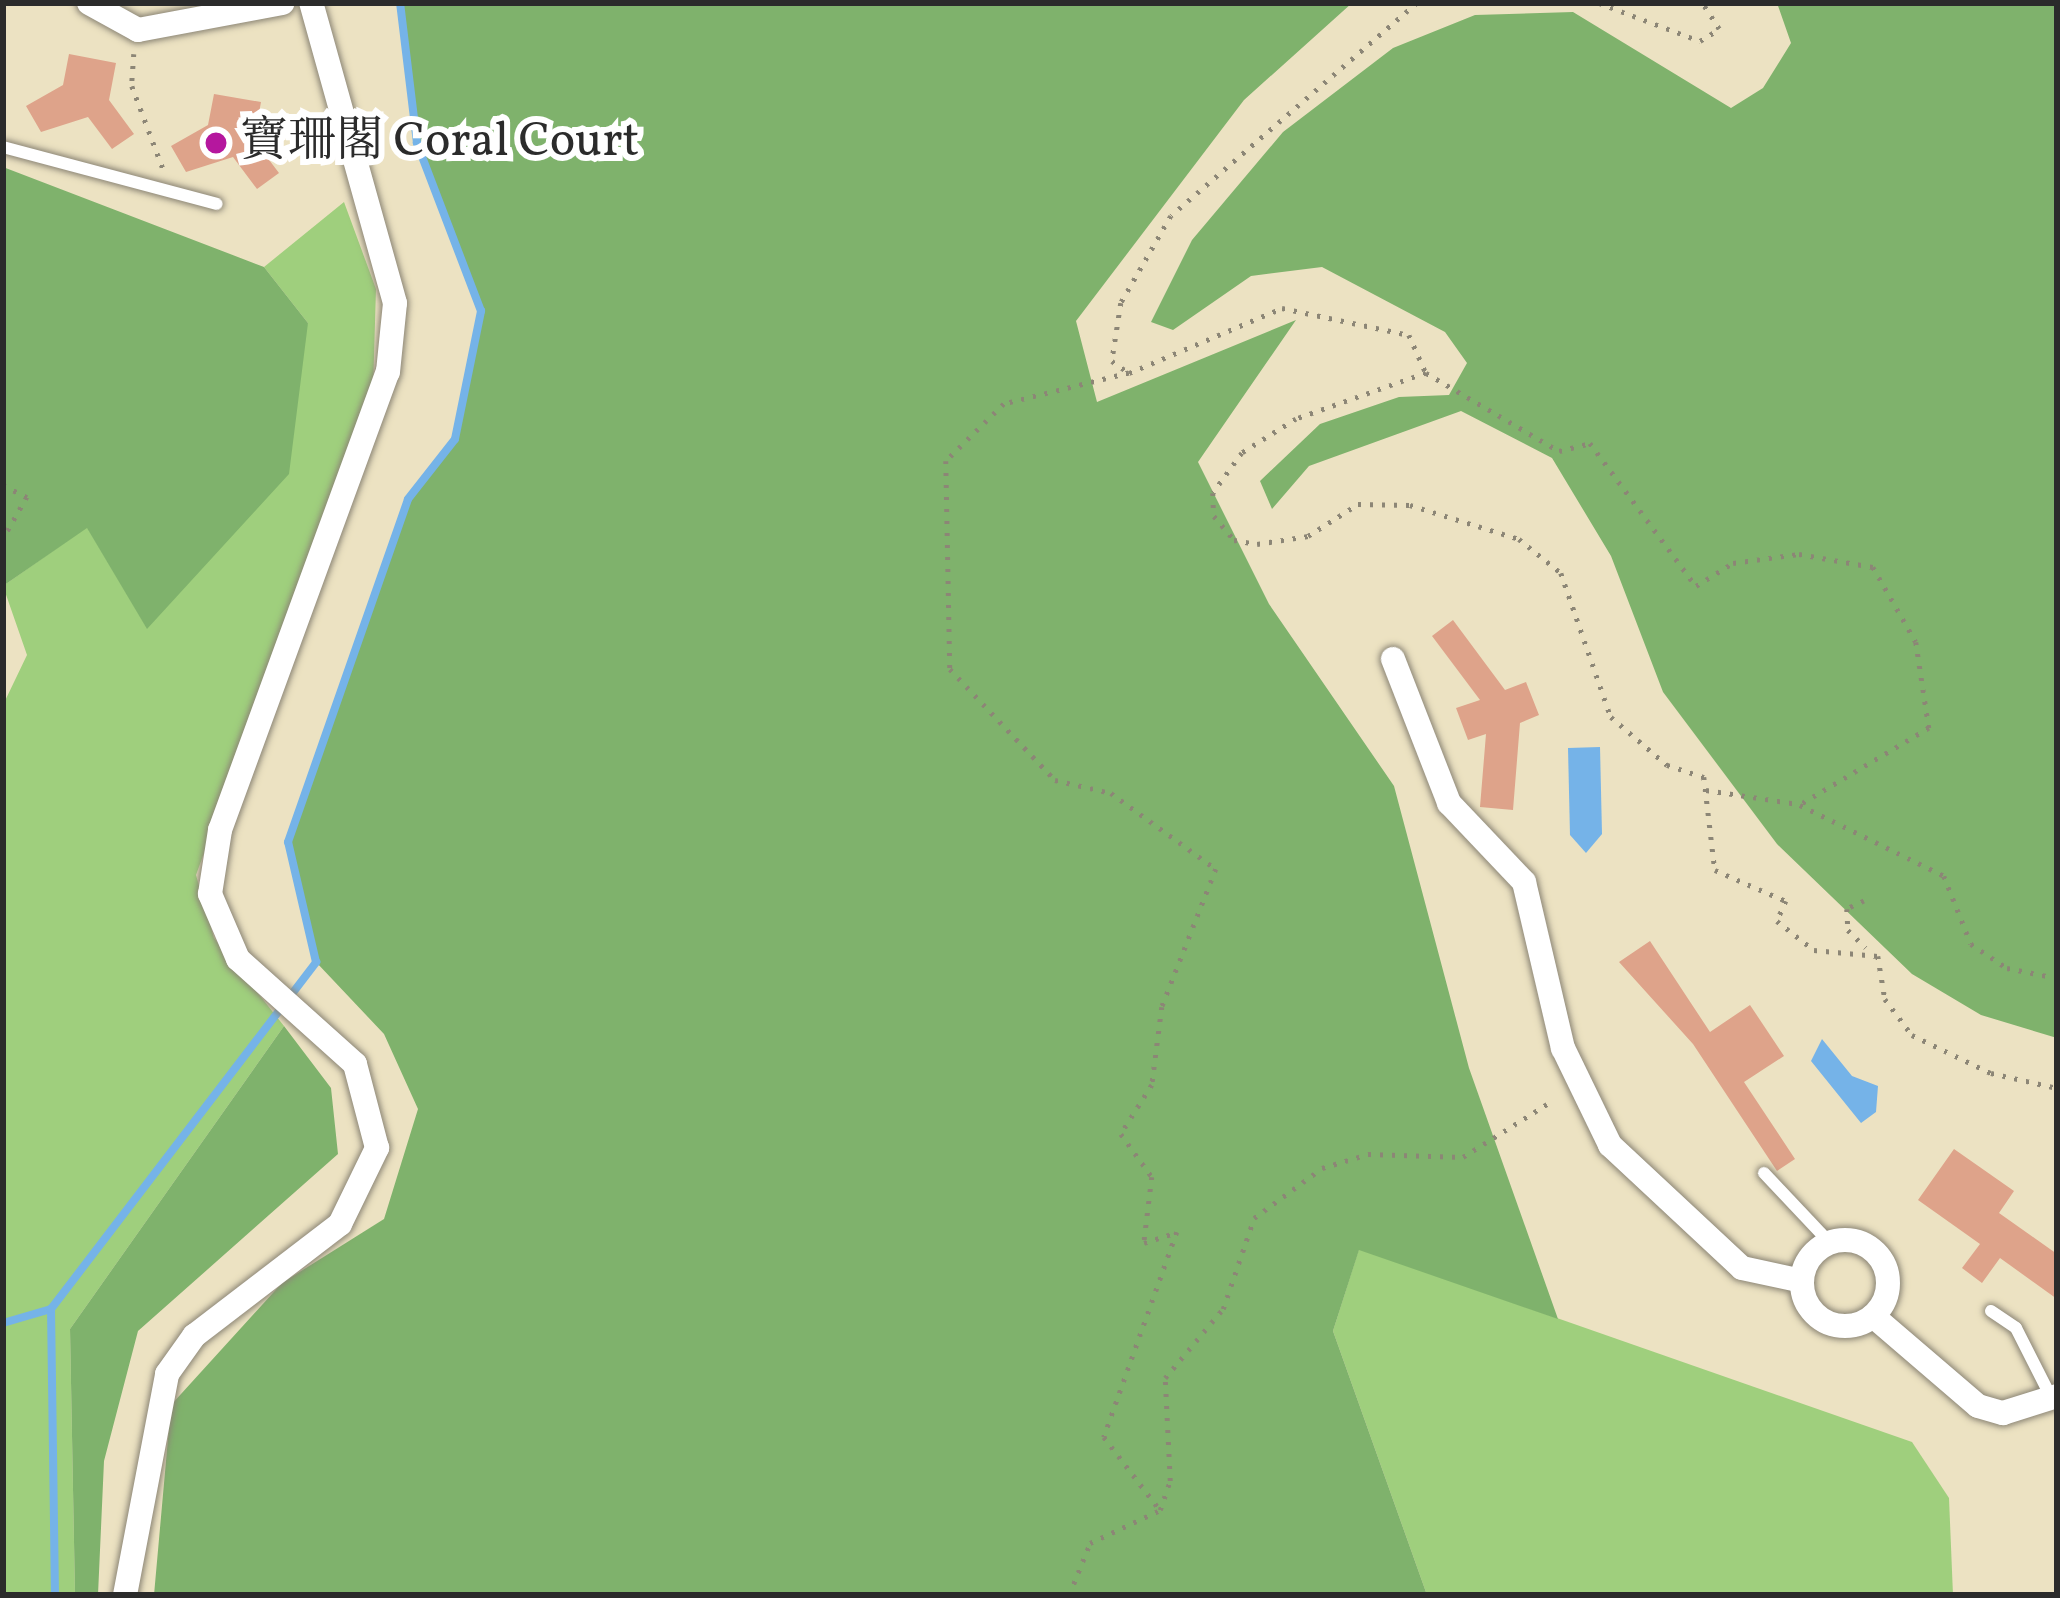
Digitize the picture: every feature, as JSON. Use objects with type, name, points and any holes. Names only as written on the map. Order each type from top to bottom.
[{"type":"street","points":[[105,8],[138,31],[281,3]]},
{"type":"street","points":[[125,1595],[167,1374],[194,1336],[340,1223],[369,1180],[370,1094],[322,1031],[265,984],[218,923],[212,862],[378,419],[395,303],[311,3]]},
{"type":"street","points":[[1394,659],[1449,802],[1524,882],[1577,1088],[1639,1178],[1704,1238],[1742,1268],[1802,1281]]},
{"type":"street","points":[[1802,1281],[1830,1243],[1868,1247],[1886,1268],[1873,1316]]},
{"type":"street","points":[[1802,1281],[1809,1308],[1832,1325],[1873,1316]]},
{"type":"street","points":[[1873,1316],[1978,1406],[2003,1413],[2054,1398]]},
{"type":"lane","points":[[3,147],[217,204]]},
{"type":"lane","points":[[1764,1173],[1830,1243]]},
{"type":"lane","points":[[1991,1311],[2016,1328],[2054,1398]]},
{"type":"path","points":[[1129,373],[1112,361],[1121,303],[1172,216],[1417,3]]},
{"type":"path","points":[[1599,3],[1700,41],[1720,29],[1702,3]]},
{"type":"path","points":[[138,31],[132,86],[173,194]]},
{"type":"path","points":[[1160,1510],[1104,1437],[1177,1232],[1144,1243],[1152,1177],[1120,1134],[1152,1085],[1162,1007],[1216,868],[1112,793],[1055,780],[950,670],[946,461],[1004,404],[1129,373],[1282,308],[1379,321],[1409,335],[1426,374],[1558,451],[1590,443],[1696,586],[1733,563],[1799,554],[1874,567],[1925,668],[1929,728],[1800,805]]},
{"type":"path","points":[[1426,374],[1296,418],[1242,453],[1213,493],[1214,517],[1234,540],[1257,544],[1308,536],[1358,504],[1410,505],[1519,539],[1562,573],[1611,717],[1667,765],[1697,770],[1706,790],[1714,870],[1786,901],[1777,922],[1814,950],[1866,948]]},
{"type":"path","points":[[3,485],[28,497],[3,538]]},
{"type":"path","points":[[1706,790],[1800,805],[1840,834],[1943,876],[1971,944],[2008,968],[2057,978]]},
{"type":"path","points":[[1864,901],[1847,910],[1848,930],[1866,948],[1912,1035],[1991,1073],[2057,1088]]},
{"type":"path","points":[[1069,1595],[1090,1544],[1160,1510],[1170,1481],[1165,1378],[1223,1310],[1254,1218],[1322,1168],[1368,1154],[1463,1157],[1547,1104]]},
{"type":"green space","points":[[400,3],[1352,3],[1244,100],[1076,321],[1097,402],[1296,320],[1198,462],[1269,604],[1394,786],[1469,1068],[1558,1319],[1359,1250],[1333,1331],[1427,1595],[154,1595],[171,1405],[282,1283],[384,1219],[418,1109],[384,1034],[316,962],[288,842],[408,499],[455,438],[481,311],[417,143]]},
{"type":"green space","points":[[1777,3],[2057,3],[2057,1038],[1981,1015],[1912,974],[1777,844],[1663,692],[1611,556],[1552,458],[1461,411],[1309,466],[1272,509],[1260,481],[1320,424],[1399,397],[1449,395],[1467,363],[1445,332],[1322,267],[1251,276],[1173,330],[1151,322],[1192,240],[1283,132],[1393,48],[1475,15],[1573,12],[1731,108],[1763,88],[1791,43]]},
{"type":"green space","points":[[3,167],[264,267],[308,323],[289,474],[147,629],[87,528],[3,586]]},
{"type":"green space","points":[[344,202],[376,289],[373,390],[196,875],[214,938],[284,1026],[70,1329],[75,1595],[3,1595],[3,705],[27,655],[3,586],[87,527],[147,628],[308,323],[264,267]]},
{"type":"green space","points":[[284,1026],[331,1088],[338,1154],[138,1331],[104,1461],[98,1595],[75,1595],[70,1329]]},
{"type":"green space","points":[[1359,1249],[1912,1442],[1949,1498],[1953,1595],[1427,1595],[1333,1331]]},
{"type":"water","points":[[1600,747],[1602,834],[1586,853],[1570,835],[1568,748]]},
{"type":"water","points":[[1822,1039],[1852,1076],[1878,1086],[1876,1112],[1861,1123],[1811,1061]]},
{"type":"building","points":[[69,54],[116,63],[109,100],[134,134],[112,149],[88,117],[41,132],[26,106],[63,85]]},
{"type":"building","name":"寶珊閣 Coral Court","points":[[214,94],[261,102],[254,140],[279,173],[257,189],[233,157],[186,172],[171,146],[208,125]]},
{"type":"building","points":[[1453,620],[1505,690],[1526,682],[1539,715],[1520,723],[1513,810],[1480,807],[1486,734],[1468,740],[1456,708],[1480,700],[1432,636]]},
{"type":"building","points":[[1650,941],[1710,1032],[1750,1005],[1784,1056],[1744,1082],[1795,1159],[1777,1171],[1693,1044],[1619,962]]},
{"type":"building","points":[[1954,1149],[2014,1191],[1999,1213],[2057,1254],[2057,1299],[2000,1258],[1982,1283],[1962,1268],[1980,1244],[1918,1200]]},
{"type":"waterway","points":[[55,1595],[51,1309],[316,962],[288,842],[408,499],[455,439],[481,311],[417,143],[400,3]]},
{"type":"waterway","points":[[3,1323],[51,1309]]},
{"type":"place","name":"寶珊閣 Coral Court","points":[[216,143]]}]
